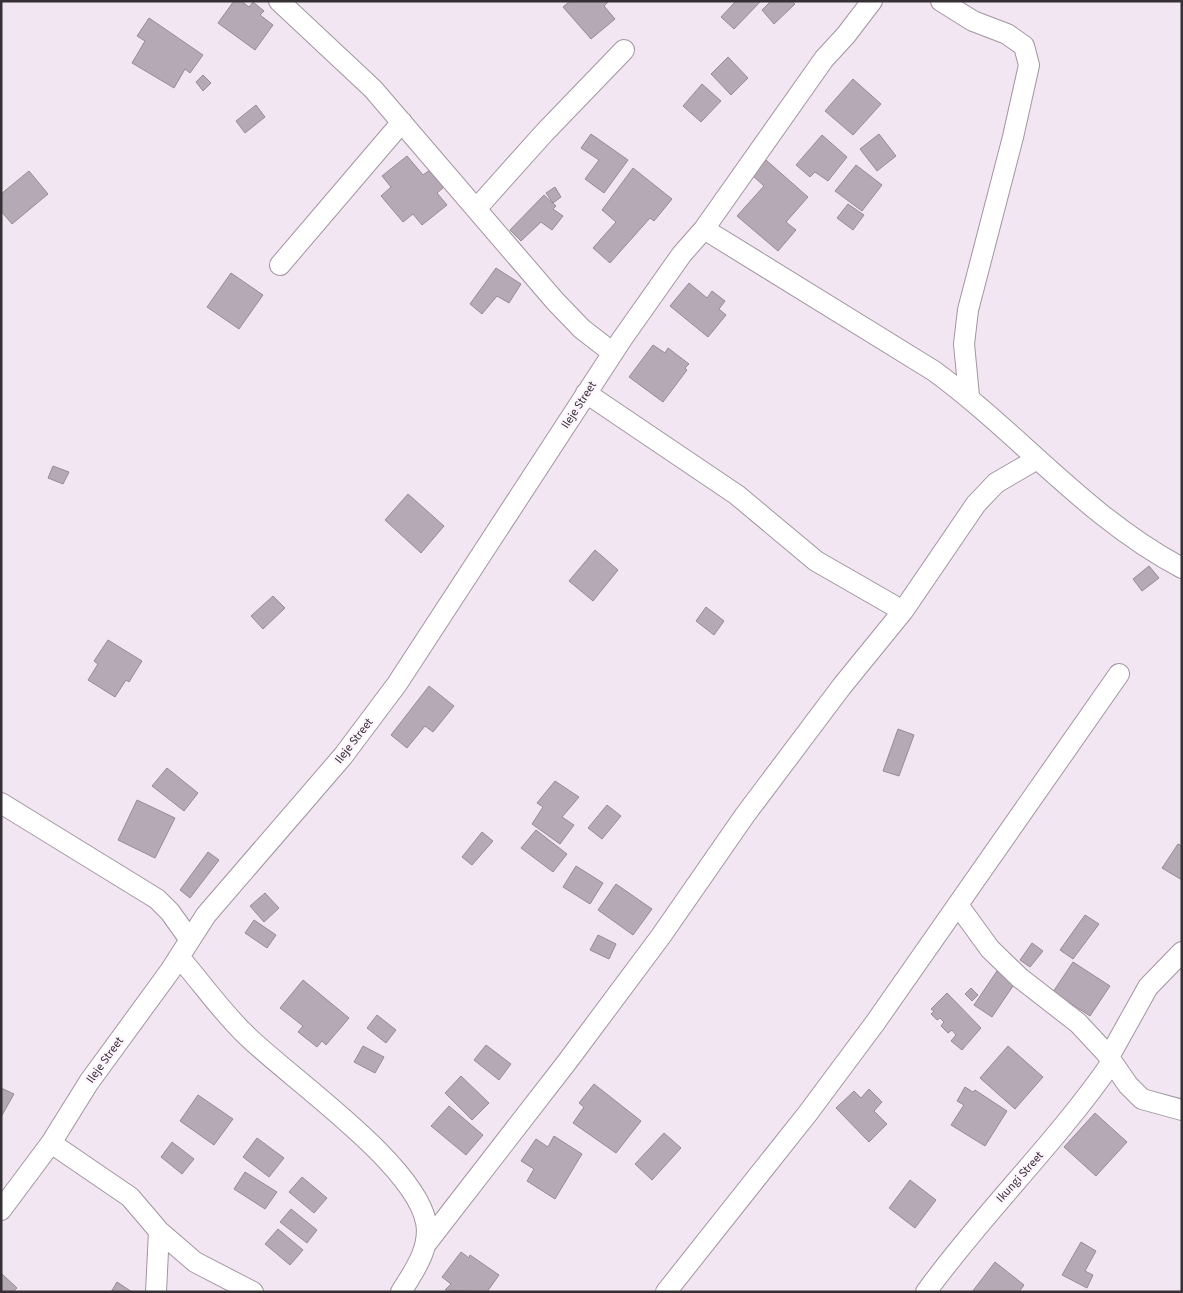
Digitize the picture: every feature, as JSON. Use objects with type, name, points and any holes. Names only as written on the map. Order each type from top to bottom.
[{"type":"street","points":[[279,1],[373,89],[556,301],[582,329],[613,353]]},
{"type":"street","name":"Ileje Street","points":[[1,1210],[51,1143],[88,1082],[179,957],[206,915],[343,756],[397,684],[613,353],[682,254],[704,229],[824,58],[846,35],[872,1]]},
{"type":"street","points":[[941,1],[973,21],[1008,34],[1024,46],[1028,65],[1017,118],[968,310],[964,344],[969,396]]},
{"type":"street","points":[[477,208],[551,125],[624,50]]},
{"type":"street","points":[[280,265],[402,122]]},
{"type":"street","points":[[704,229],[800,290],[882,337],[969,396],[1107,520],[1147,550],[1182,568]]},
{"type":"street","points":[[586,393],[737,495],[816,561],[903,611]]},
{"type":"street","points":[[402,1292],[416,1268],[426,1244],[562,1069],[661,936],[745,815],[842,686],[903,611],[985,492],[1016,470],[1037,459]]},
{"type":"street","points":[[666,1292],[819,1098],[875,1023],[1119,674]]},
{"type":"street","points":[[1,804],[157,899],[170,912],[190,940]]},
{"type":"street","points":[[958,905],[990,949],[1020,978],[1078,1023],[1111,1060],[1128,1084],[1142,1098],[1182,1110]]},
{"type":"street","name":"Ikungi Street","points":[[926,1292],[994,1205],[1040,1154],[1094,1088],[1111,1060],[1148,988],[1181,954]]},
{"type":"street","points":[[179,957],[222,1011],[247,1036],[391,1164],[413,1190],[426,1222],[426,1244]]},
{"type":"street","points":[[51,1143],[130,1197],[159,1231],[195,1262],[253,1292]]},
{"type":"street","points":[[156,1292],[159,1231]]},
{"type":"building","points":[[234,1],[241,1],[249,7],[253,2],[264,11],[260,15],[273,25],[255,50],[218,23]]},
{"type":"building","points":[[570,1],[609,1],[604,6],[615,19],[591,39],[563,7]]},
{"type":"building","points":[[736,1],[761,1],[734,29],[721,17]]},
{"type":"building","points":[[771,1],[792,1],[795,4],[774,24],[762,10]]},
{"type":"building","points":[[149,18],[203,55],[190,73],[185,69],[174,88],[132,63],[145,41],[137,36]]},
{"type":"building","points":[[728,57],[748,78],[731,95],[711,74]]},
{"type":"building","points":[[203,75],[211,83],[203,91],[196,82]]},
{"type":"building","points":[[853,79],[881,104],[853,135],[825,111]]},
{"type":"building","points":[[702,84],[721,101],[701,122],[683,106]]},
{"type":"building","points":[[256,105],[265,117],[245,133],[236,121]]},
{"type":"building","points":[[591,134],[628,160],[604,193],[585,179],[599,160],[581,148]]},
{"type":"building","points":[[879,134],[896,156],[877,171],[860,149]]},
{"type":"building","points":[[822,135],[847,157],[828,181],[815,172],[810,177],[796,165]]},
{"type":"building","points":[[407,156],[423,175],[430,170],[444,187],[437,193],[447,205],[422,225],[413,214],[403,222],[381,196],[391,187],[382,176]]},
{"type":"building","points":[[766,160],[808,197],[786,222],[796,230],[778,251],[737,216],[764,186],[752,175]]},
{"type":"building","points":[[856,165],[882,185],[862,211],[835,191]]},
{"type":"building","points":[[633,168],[672,199],[654,221],[650,218],[610,263],[593,248],[616,222],[602,210]]},
{"type":"building","points":[[29,171],[48,194],[12,224],[1,211],[1,194]]},
{"type":"building","points":[[555,187],[561,197],[553,203],[546,193]]},
{"type":"building","points":[[544,195],[556,206],[553,209],[563,216],[552,230],[541,222],[521,241],[510,230]]},
{"type":"building","points":[[848,204],[864,215],[853,230],[837,218]]},
{"type":"building","points":[[496,268],[521,284],[509,303],[497,296],[482,314],[470,304]]},
{"type":"building","points":[[231,273],[263,295],[239,329],[207,307]]},
{"type":"building","points":[[689,283],[707,298],[712,291],[725,301],[719,309],[726,315],[708,337],[670,306]]},
{"type":"building","points":[[653,345],[665,353],[668,348],[689,364],[685,368],[687,370],[663,402],[629,377]]},
{"type":"building","points":[[53,466],[69,472],[63,484],[48,478]]},
{"type":"building","points":[[408,494],[444,526],[421,553],[385,520]]},
{"type":"building","points":[[595,550],[618,570],[593,601],[569,581]]},
{"type":"building","points":[[1149,566],[1159,578],[1142,591],[1133,579]]},
{"type":"building","points":[[273,596],[285,608],[263,629],[251,616]]},
{"type":"building","points":[[706,607],[724,621],[714,635],[696,621]]},
{"type":"building","points":[[108,640],[142,661],[129,682],[126,680],[115,697],[88,680],[98,664],[94,661]]},
{"type":"building","points":[[429,686],[454,706],[433,732],[425,726],[407,748],[391,735]]},
{"type":"building","points":[[898,729],[914,735],[899,776],[883,771]]},
{"type":"building","points":[[167,768],[198,793],[184,811],[152,786]]},
{"type":"building","points":[[555,781],[579,797],[562,817],[574,825],[560,844],[532,824],[543,807],[537,803]]},
{"type":"building","points":[[137,800],[175,818],[155,858],[118,840]]},
{"type":"building","points":[[607,805],[621,816],[602,839],[588,828]]},
{"type":"building","points":[[536,830],[567,854],[553,872],[521,848]]},
{"type":"building","points":[[482,832],[493,841],[472,865],[462,857]]},
{"type":"building","points":[[1178,844],[1182,846],[1182,880],[1162,868]]},
{"type":"building","points":[[208,852],[219,860],[190,898],[180,890]]},
{"type":"building","points":[[576,866],[603,883],[590,904],[563,887]]},
{"type":"building","points":[[616,884],[652,909],[633,935],[598,910]]},
{"type":"building","points":[[265,893],[279,908],[264,922],[250,906]]},
{"type":"building","points":[[1085,915],[1099,924],[1073,959],[1060,950]]},
{"type":"building","points":[[254,920],[276,935],[267,948],[245,933]]},
{"type":"building","points":[[598,935],[616,944],[609,959],[590,950]]},
{"type":"building","points":[[1032,943],[1043,951],[1030,967],[1020,960]]},
{"type":"building","points":[[1073,962],[1110,986],[1090,1016],[1053,992]]},
{"type":"building","points":[[997,971],[1015,983],[992,1017],[974,1005]]},
{"type":"building","points":[[303,980],[349,1018],[326,1045],[322,1041],[317,1047],[298,1032],[303,1026],[280,1008]]},
{"type":"building","points":[[971,988],[978,995],[972,1001],[965,994]]},
{"type":"building","points":[[947,993],[981,1028],[962,1050],[951,1041],[956,1035],[952,1030],[948,1033],[941,1026],[944,1022],[940,1018],[937,1020],[931,1014],[934,1011],[931,1009]]},
{"type":"building","points":[[377,1015],[396,1030],[386,1043],[367,1028]]},
{"type":"building","points":[[486,1045],[511,1064],[499,1080],[474,1060]]},
{"type":"building","points":[[363,1046],[384,1057],[375,1073],[354,1062]]},
{"type":"building","points":[[1008,1046],[1043,1077],[1015,1109],[980,1078]]},
{"type":"building","points":[[461,1076],[489,1103],[472,1120],[445,1093]]},
{"type":"building","points":[[594,1084],[641,1121],[616,1153],[573,1123],[584,1107],[579,1103]]},
{"type":"building","points":[[965,1087],[973,1092],[975,1090],[1007,1111],[985,1146],[951,1125],[964,1105],[957,1101]]},
{"type":"building","points":[[1,1088],[14,1094],[1,1117]]},
{"type":"building","points":[[869,1089],[882,1102],[874,1111],[887,1124],[869,1142],[836,1108],[854,1091],[861,1098]]},
{"type":"building","points":[[198,1095],[233,1119],[214,1145],[180,1121]]},
{"type":"building","points":[[449,1106],[483,1135],[466,1155],[431,1126]]},
{"type":"building","points":[[1095,1113],[1127,1142],[1096,1176],[1064,1147]]},
{"type":"building","points":[[664,1133],[681,1148],[652,1180],[635,1164]]},
{"type":"building","points":[[554,1136],[582,1154],[555,1199],[527,1181],[534,1169],[521,1161],[536,1139],[548,1147]]},
{"type":"building","points":[[257,1138],[284,1158],[269,1177],[243,1157]]},
{"type":"building","points":[[172,1142],[194,1159],[182,1174],[161,1157]]},
{"type":"building","points":[[245,1172],[277,1192],[265,1209],[234,1189]]},
{"type":"building","points":[[302,1177],[327,1198],[314,1213],[289,1192]]},
{"type":"building","points":[[910,1180],[936,1200],[915,1228],[889,1208]]},
{"type":"building","points":[[291,1209],[317,1230],[307,1243],[280,1222]]},
{"type":"building","points":[[278,1229],[303,1250],[290,1265],[265,1244]]},
{"type":"building","points":[[1081,1242],[1096,1251],[1085,1271],[1093,1275],[1087,1288],[1062,1275]]},
{"type":"building","points":[[461,1252],[469,1258],[470,1255],[499,1275],[487,1292],[445,1290],[451,1284],[442,1277]]},
{"type":"building","points":[[995,1262],[1024,1285],[1019,1292],[972,1292]]},
{"type":"building","points":[[1,1273],[17,1288],[13,1292],[1,1292]]},
{"type":"building","points":[[117,1282],[132,1292],[111,1292]]}]
